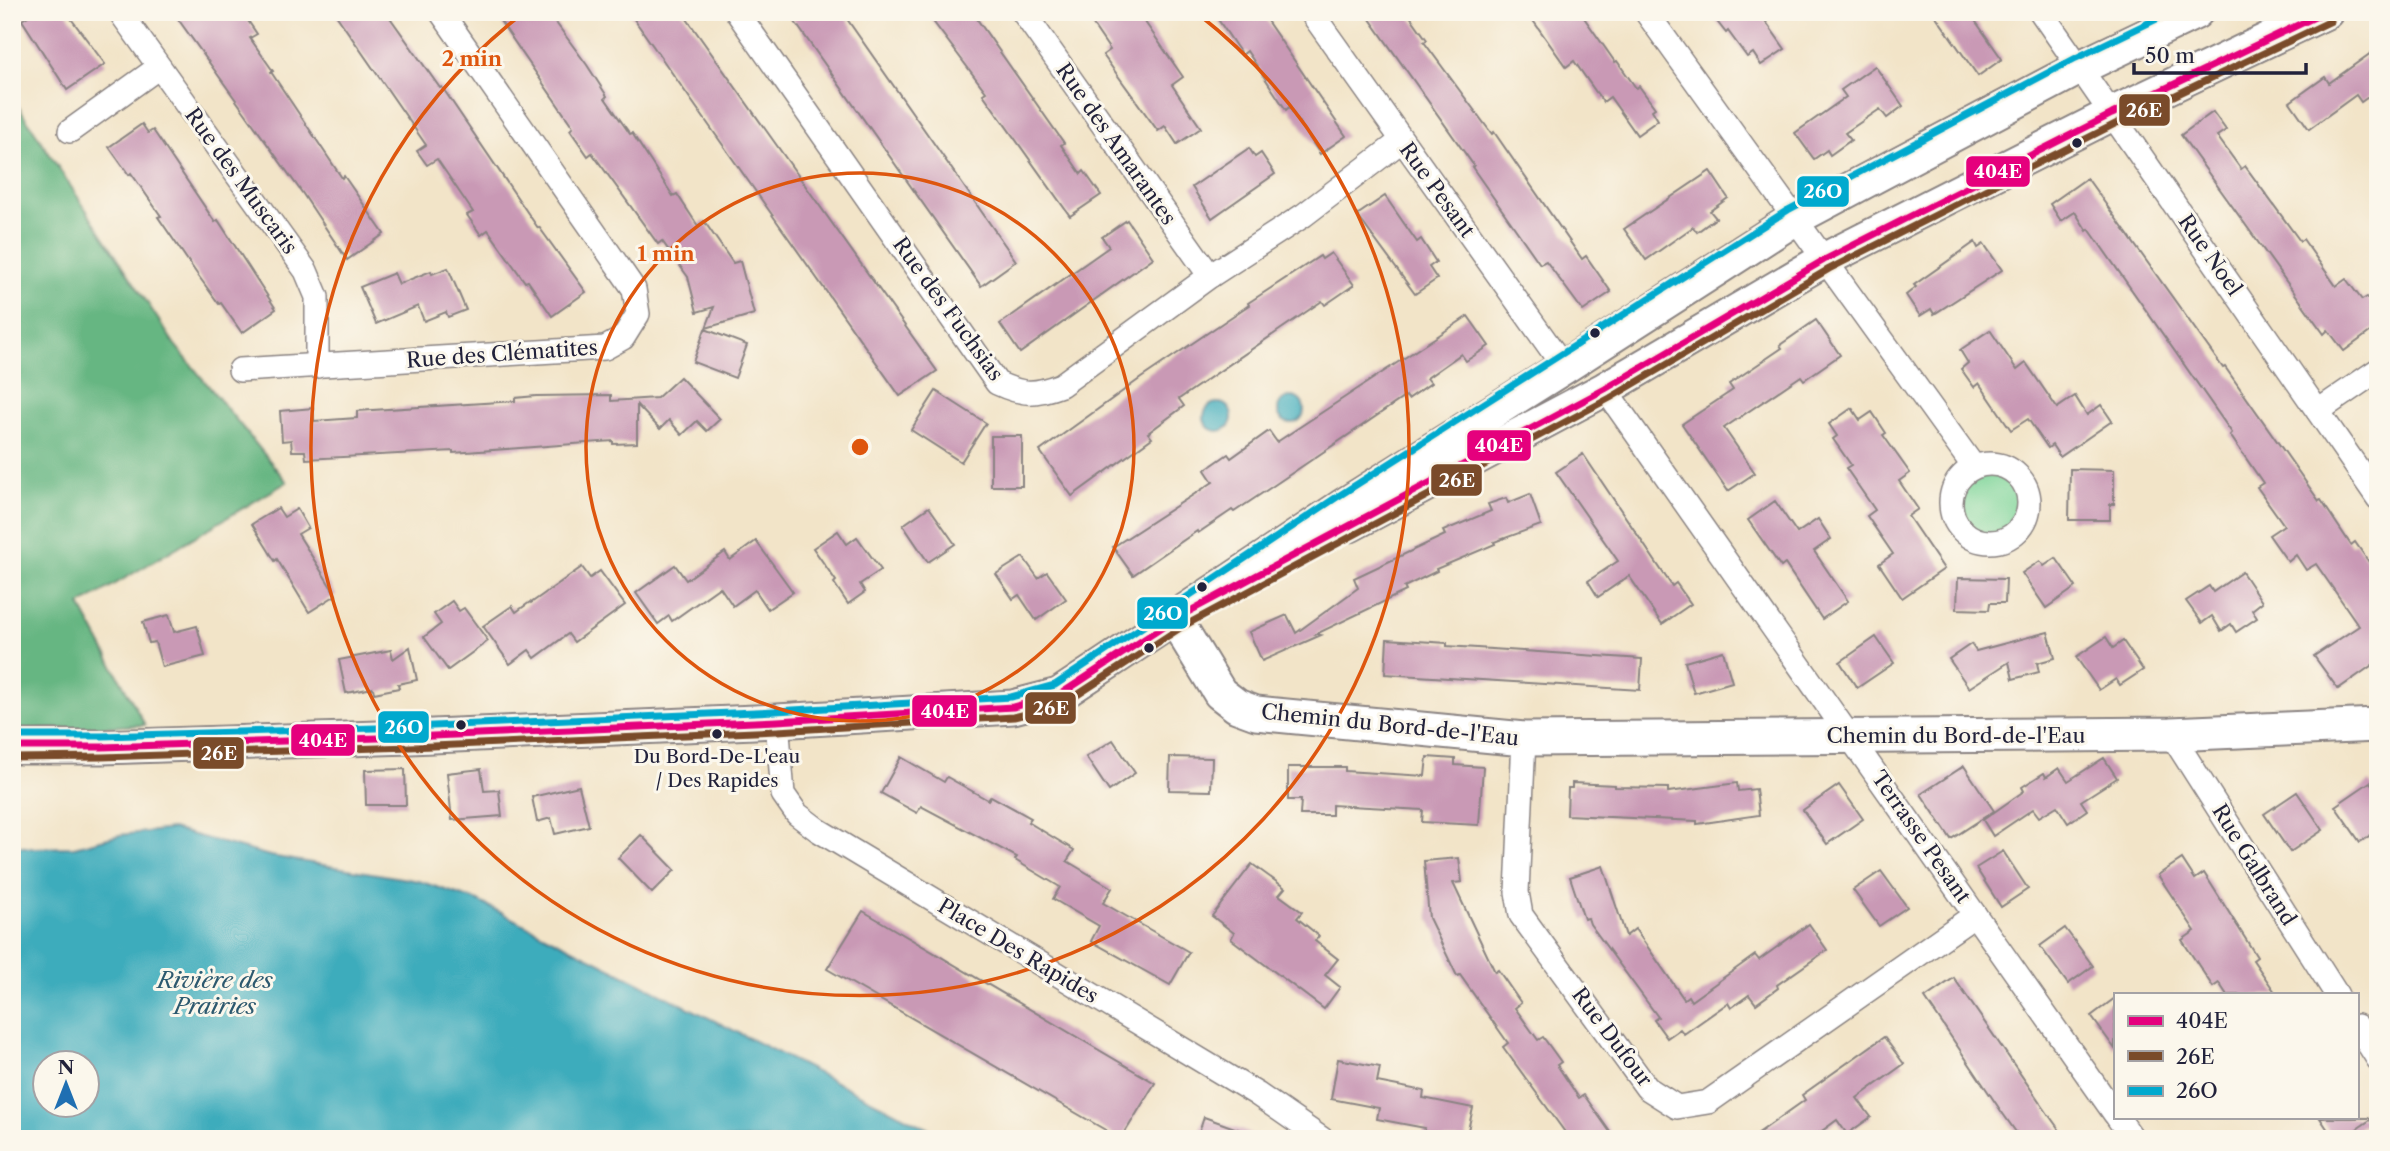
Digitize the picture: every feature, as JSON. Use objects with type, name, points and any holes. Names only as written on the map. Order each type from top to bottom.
[{"type":"street","name":"Rue des Muscaris","points":[[120,12],[306,271],[317,296],[317,366]]},
{"type":"street","name":"Rue des Clématites","points":[[240,370],[605,348],[623,338],[638,314],[634,289],[441,12]]},
{"type":"street","name":"Rue des Fuchsias","points":[[737,12],[997,383],[1017,393],[1040,393],[1061,385],[1210,276],[1304,215],[1401,141]]},
{"type":"street","name":"Rue des Amarantes","points":[[1023,12],[1210,276]]},
{"type":"street","name":"Rue Pesant","points":[[1311,12],[1564,367]]},
{"type":"street","points":[[1646,12],[1974,467]]},
{"type":"street","name":"Rue Noel","points":[[2041,12],[2378,498]]},
{"type":"street","points":[[12,747],[102,747],[410,737],[777,720],[1013,707],[1059,695],[1343,506],[1794,219],[2081,67],[2196,12]]},
{"type":"street","points":[[1175,619],[1605,389],[1824,260],[2112,114],[2326,12]]},
{"type":"street","points":[[70,131],[159,67]]},
{"type":"street","points":[[2318,411],[2378,370]]},
{"type":"street","name":"Terrasse Pesant","points":[[1605,389],[2114,1112]]},
{"type":"street","name":"Chemin du Bord-de-l'Eau","points":[[1175,619],[1220,693],[1237,706],[1256,713],[1524,739],[2171,734],[2378,725]]},
{"type":"street","name":"Place Des Rapides","points":[[777,720],[783,794],[797,814],[818,830],[1257,1094],[1322,1139]]},
{"type":"street","name":"Rue Galbrand","points":[[2171,734],[2336,993]]},
{"type":"street","name":"Rue Dufour","points":[[1524,739],[1517,892],[1521,915],[1647,1088],[1677,1107],[1709,1102],[1975,915]]},
{"type":"street","points":[[2358,1028],[2378,1059]]},
{"type":"street","name":"Terrasse Pesant","points":[[2120,1120],[2133,1139]]},
{"type":"green space","points":[[12,97],[175,345],[287,482],[80,605],[145,725],[12,731]]},
{"type":"green space","points":[[1990,464],[2005,467],[2017,476],[2026,488],[2029,503],[2026,518],[2017,530],[2005,539],[1990,542],[1975,539],[1963,530],[1954,518],[1951,503],[1954,488],[1963,476],[1975,467]]},
{"type":"water","points":[[1291,397],[1300,401],[1304,410],[1300,419],[1291,423],[1282,419],[1278,410],[1282,401]]},
{"type":"water","points":[[1218,403],[1228,407],[1232,417],[1228,427],[1218,431],[1208,427],[1204,417],[1208,407]]},
{"type":"water","name":"Rivière des Prairies","points":[[172,829],[270,856],[419,881],[478,901],[948,1139],[12,1139],[12,845],[31,848],[74,847],[120,835]]},
{"type":"building","points":[[34,12],[66,12],[105,64],[67,90],[22,20]]},
{"type":"building","points":[[173,12],[242,12],[257,34],[250,38],[273,71],[271,72],[342,178],[344,176],[384,234],[347,260]]},
{"type":"building","points":[[334,12],[386,12],[586,292],[552,316],[488,230],[481,235],[467,215],[473,212],[437,159],[427,165],[417,151],[426,145]]},
{"type":"building","points":[[494,12],[548,12],[587,65],[607,96],[605,98],[630,134],[632,133],[673,196],[677,194],[698,226],[704,221],[733,263],[740,261],[754,314],[706,328],[714,307],[697,312],[688,277],[662,241],[658,244],[592,153],[588,156],[570,130],[573,127]]},
{"type":"building","points":[[629,12],[682,12],[937,371],[900,396]]},
{"type":"building","points":[[788,12],[842,12],[1016,261],[981,286]]},
{"type":"building","points":[[926,12],[972,12],[1064,143],[1061,145],[1081,174],[1084,171],[1101,195],[1070,216],[983,94],[986,92]]},
{"type":"building","points":[[1084,12],[1138,12],[1183,77],[1172,85],[1201,128],[1177,144],[1165,126],[1158,131],[1103,55],[1110,50]]},
{"type":"building","points":[[1213,12],[1261,12],[1346,136],[1320,154],[1289,107],[1286,110],[1247,51],[1242,55]]},
{"type":"building","points":[[1365,12],[1407,12],[1427,40],[1424,42],[1492,134],[1494,132],[1582,259],[1586,256],[1611,292],[1583,311],[1546,261],[1540,264]]},
{"type":"building","points":[[1527,12],[1580,12],[1615,62],[1617,61],[1636,88],[1639,86],[1655,108],[1652,110],[1658,120],[1637,135],[1610,97],[1603,102],[1574,61],[1566,67]]},
{"type":"building","points":[[1714,12],[1759,12],[1785,49],[1761,65],[1753,53],[1747,57],[1728,31],[1726,33],[1715,19],[1718,17]]},
{"type":"building","points":[[1933,12],[1969,12],[2002,59],[1978,76]]},
{"type":"building","points":[[2378,48],[2378,90],[2361,102],[2356,95],[2309,129],[2290,102],[2325,77],[2329,83]]},
{"type":"building","points":[[1875,66],[1903,106],[1887,118],[1880,109],[1845,133],[1851,140],[1830,155],[1827,150],[1814,159],[1795,133],[1846,97],[1841,90]]},
{"type":"building","points":[[2213,112],[2226,130],[2217,136],[2241,169],[2245,166],[2300,241],[2303,239],[2336,286],[2346,279],[2362,300],[2367,297],[2378,312],[2378,326],[2344,351],[2328,330],[2324,334],[2181,135]]},
{"type":"building","points":[[142,124],[148,133],[153,130],[215,222],[218,220],[276,309],[242,333],[197,274],[131,173],[129,175],[109,147]]},
{"type":"building","points":[[1249,148],[1255,157],[1261,153],[1275,174],[1212,218],[1192,187]]},
{"type":"building","points":[[1710,171],[1728,198],[1710,211],[1716,218],[1697,232],[1693,227],[1646,260],[1624,229]]},
{"type":"building","points":[[2087,178],[2351,545],[2355,542],[2378,575],[2378,661],[2338,689],[2314,656],[2359,626],[2316,564],[2306,570],[2296,555],[2288,562],[2269,535],[2284,525],[2257,487],[2263,483],[2230,435],[2232,433],[2089,229],[2087,231],[2075,212],[2061,221],[2050,204]]},
{"type":"building","points":[[1385,196],[1417,242],[1421,239],[1436,262],[1429,267],[1437,279],[1415,294],[1357,215]]},
{"type":"building","points":[[1127,220],[1153,258],[1020,353],[1000,324],[1109,247],[1102,237]]},
{"type":"building","points":[[1975,242],[1978,248],[1984,244],[2002,270],[1934,314],[1931,309],[1920,316],[1906,295],[1916,287],[1914,285]]},
{"type":"building","points":[[1331,253],[1354,285],[1325,305],[1322,301],[1179,399],[1184,406],[1148,433],[1152,438],[1072,496],[1040,451],[1249,305],[1248,303],[1320,256],[1322,259]]},
{"type":"building","points":[[448,268],[466,310],[448,317],[446,312],[424,321],[418,306],[376,324],[360,287],[394,273],[399,284],[431,271],[432,274]]},
{"type":"building","points":[[1468,316],[1489,346],[1466,361],[1461,354],[1427,378],[1431,383],[1408,399],[1406,396],[1234,512],[1232,510],[1198,533],[1197,531],[1133,575],[1113,547],[1213,482],[1205,470],[1228,454],[1231,458],[1269,431],[1277,442]]},
{"type":"building","points":[[1816,320],[1840,355],[1804,380],[1801,376],[1724,428],[1755,473],[1728,491],[1682,424],[1733,390],[1729,384],[1782,348],[1780,345]]},
{"type":"building","points":[[705,329],[747,345],[735,378],[693,362]]},
{"type":"building","points":[[1990,330],[2017,370],[2026,363],[2057,408],[2075,396],[2087,415],[2101,405],[2112,421],[2060,457],[2052,445],[2048,448],[2028,419],[2011,430],[1979,383],[1974,387],[1961,369],[1968,363],[1960,350]]},
{"type":"building","points":[[680,377],[720,419],[707,431],[697,421],[682,435],[669,420],[660,429],[637,405],[637,443],[613,444],[613,441],[453,453],[306,459],[305,451],[292,451],[291,440],[282,441],[280,411],[313,408],[314,421],[357,418],[357,411],[515,401],[515,398],[536,396],[611,395],[611,401],[657,398]]},
{"type":"building","points":[[936,391],[986,423],[961,462],[911,430]]},
{"type":"building","points":[[1852,408],[1860,420],[1872,412],[1886,433],[1883,435],[1910,473],[1899,481],[1918,509],[1908,516],[1944,569],[1902,598],[1879,564],[1893,554],[1867,516],[1875,510],[1846,468],[1851,465],[1833,439],[1837,436],[1829,424]]},
{"type":"building","points":[[991,436],[1022,436],[1022,486],[991,486]]},
{"type":"building","points":[[1583,454],[1672,586],[1676,583],[1691,604],[1662,624],[1629,576],[1598,597],[1588,581],[1618,561],[1556,472]]},
{"type":"building","points":[[2070,469],[2114,470],[2114,504],[2110,504],[2110,520],[2069,520]]},
{"type":"building","points":[[1530,494],[1541,525],[1494,542],[1495,544],[1436,569],[1437,571],[1404,587],[1406,591],[1316,634],[1321,635],[1262,661],[1249,632],[1287,615],[1296,633],[1358,588],[1354,578],[1445,535],[1443,531],[1491,511],[1488,504],[1506,498],[1508,503]]},
{"type":"building","points":[[1775,501],[1797,533],[1818,519],[1831,539],[1814,551],[1848,601],[1822,619],[1785,564],[1781,567],[1748,520]]},
{"type":"building","points":[[929,507],[955,544],[928,562],[903,525]]},
{"type":"building","points":[[278,508],[284,517],[297,509],[308,528],[298,534],[336,595],[309,612],[252,524]]},
{"type":"building","points":[[838,531],[847,544],[857,537],[881,570],[860,584],[865,592],[848,604],[813,548]]},
{"type":"building","points":[[756,541],[793,592],[768,609],[755,590],[733,606],[720,587],[672,621],[669,616],[658,624],[636,593],[675,565],[686,580],[725,552],[730,560]]},
{"type":"building","points":[[1023,557],[1038,578],[1047,572],[1066,599],[1036,620],[1019,595],[1013,599],[996,574]]},
{"type":"building","points":[[2056,558],[2076,587],[2046,608],[2022,573],[2040,561],[2044,566]]},
{"type":"building","points":[[582,567],[590,578],[600,571],[625,605],[574,642],[568,634],[535,658],[529,650],[510,664],[483,626],[512,606],[516,612]]},
{"type":"building","points":[[2242,572],[2262,602],[2252,610],[2257,618],[2236,632],[2231,624],[2221,631],[2212,616],[2202,623],[2186,601],[2209,586],[2213,592]]},
{"type":"building","points":[[1958,578],[2006,579],[2005,603],[1990,603],[1989,610],[1957,609]]},
{"type":"building","points":[[452,601],[459,611],[464,608],[488,641],[448,670],[424,637],[441,624],[434,614]]},
{"type":"building","points":[[169,615],[174,632],[197,626],[205,656],[162,667],[155,642],[149,643],[143,622]]},
{"type":"building","points":[[2048,632],[2055,658],[2037,663],[2039,672],[2013,679],[2009,662],[1969,688],[1949,659],[1971,644],[1976,651]]},
{"type":"building","points":[[1876,637],[1894,663],[1857,688],[1840,662]]},
{"type":"building","points":[[2106,637],[2113,648],[2123,641],[2143,670],[2120,685],[2116,679],[2099,690],[2076,657]]},
{"type":"building","points":[[1387,639],[1447,643],[1447,646],[1642,659],[1640,690],[1385,674]]},
{"type":"building","points":[[410,647],[417,680],[398,684],[399,688],[374,693],[373,688],[346,693],[339,660],[391,650],[393,659]]},
{"type":"building","points":[[1723,651],[1732,682],[1694,693],[1685,662]]},
{"type":"building","points":[[1113,740],[1135,773],[1109,791],[1086,757]]},
{"type":"building","points":[[901,757],[944,782],[947,777],[988,800],[991,796],[1031,818],[1028,822],[1074,850],[1067,861],[1112,888],[1103,903],[1189,952],[1170,985],[1091,941],[1099,926],[1053,899],[1060,887],[1015,860],[1017,857],[921,806],[917,813],[881,793]]},
{"type":"building","points":[[1170,757],[1212,758],[1211,791],[1169,790]]},
{"type":"building","points":[[1427,757],[1455,759],[1455,765],[1483,767],[1479,825],[1422,822],[1423,810],[1332,805],[1332,815],[1300,815],[1301,800],[1288,800],[1288,767],[1345,767],[1345,771],[1425,776]]},
{"type":"building","points":[[2104,758],[2117,778],[2081,801],[2087,810],[2068,823],[2057,806],[2039,817],[2033,809],[1993,836],[1983,820],[2024,791],[2022,787],[2044,773],[2046,777],[2059,768],[2068,781]]},
{"type":"building","points":[[1964,766],[1994,811],[1951,839],[1921,794]]},
{"type":"building","points":[[405,769],[406,805],[366,805],[365,770]]},
{"type":"building","points":[[481,769],[484,791],[499,790],[502,816],[452,820],[447,773]]},
{"type":"building","points":[[2370,782],[2378,793],[2378,830],[2360,842],[2335,806]]},
{"type":"building","points":[[1572,783],[1668,788],[1668,792],[1737,783],[1738,791],[1756,789],[1759,815],[1697,824],[1697,821],[1567,815],[1568,788],[1572,788]]},
{"type":"building","points":[[1839,785],[1863,819],[1827,844],[1803,810]]},
{"type":"building","points":[[579,786],[589,826],[555,834],[551,818],[537,822],[532,797]]},
{"type":"building","points":[[2297,792],[2323,830],[2290,852],[2264,814]]},
{"type":"building","points":[[641,835],[675,870],[652,893],[618,858]]},
{"type":"building","points":[[2003,851],[2028,889],[2001,907],[1976,868]]},
{"type":"building","points":[[1459,858],[1462,882],[1453,883],[1495,972],[1498,970],[1521,1003],[1515,1008],[1538,1040],[1543,1037],[1561,1062],[1557,1065],[1579,1098],[1584,1095],[1615,1139],[1570,1139],[1503,1047],[1508,1043],[1460,975],[1457,976],[1429,918],[1424,861]]},
{"type":"building","points":[[2182,859],[2195,879],[2204,873],[2257,957],[2253,960],[2276,993],[2226,993],[2219,983],[2213,987],[2182,940],[2195,931],[2158,875]]},
{"type":"building","points":[[1252,864],[1285,888],[1279,895],[1302,912],[1297,918],[1319,936],[1315,941],[1338,959],[1325,975],[1340,987],[1324,1009],[1231,939],[1234,933],[1212,916]]},
{"type":"building","points":[[1603,866],[1626,936],[1635,929],[1684,999],[1688,996],[1691,1001],[1755,955],[1759,960],[1809,924],[1827,950],[1777,985],[1778,988],[1756,1004],[1749,995],[1731,1008],[1728,1003],[1684,1034],[1680,1029],[1667,1038],[1654,1020],[1658,1017],[1588,918],[1584,919],[1570,877]]},
{"type":"building","points":[[1881,871],[1907,907],[1879,926],[1853,890]]},
{"type":"building","points":[[863,911],[1155,1083],[1121,1139],[827,969]]},
{"type":"building","points":[[2065,928],[2093,966],[2068,984],[2040,946]]},
{"type":"building","points":[[1954,978],[2066,1139],[2021,1139],[2001,1111],[1925,998]]},
{"type":"building","points":[[2114,999],[2114,1048],[2091,1016]]},
{"type":"building","points":[[1884,1037],[1904,1064],[1857,1098],[1871,1117],[1847,1134],[1837,1120],[1811,1139],[1750,1139],[1805,1100],[1802,1095]]},
{"type":"building","points":[[1338,1059],[1380,1067],[1377,1082],[1424,1091],[1423,1098],[1473,1108],[1466,1139],[1422,1139],[1425,1128],[1377,1119],[1379,1108],[1331,1099]]},
{"type":"building","points":[[1204,1117],[1257,1136],[1257,1139],[1197,1139]]},
{"type":"building","points":[[2373,1118],[2342,1139],[2334,1139],[2321,1120]]},
{"type":"transit line","name":"26O","points":[[12,736],[410,727],[776,711],[1011,697],[1055,685],[1337,497],[1788,210],[2076,58],[2171,12]]},
{"type":"transit line","name":"404E","points":[[12,747],[102,747],[410,737],[777,721],[1013,707],[1059,695],[1175,619],[1605,389],[1824,260],[2112,114],[2325,12]]},
{"type":"transit line","name":"26E","points":[[12,758],[410,747],[777,731],[1014,717],[1062,705],[1180,628],[1610,398],[1829,269],[2117,123],[2331,21]]},
{"type":"place","name":"Du Bord-De-L'eau / Des Rapides","points":[[717,734]]}]
